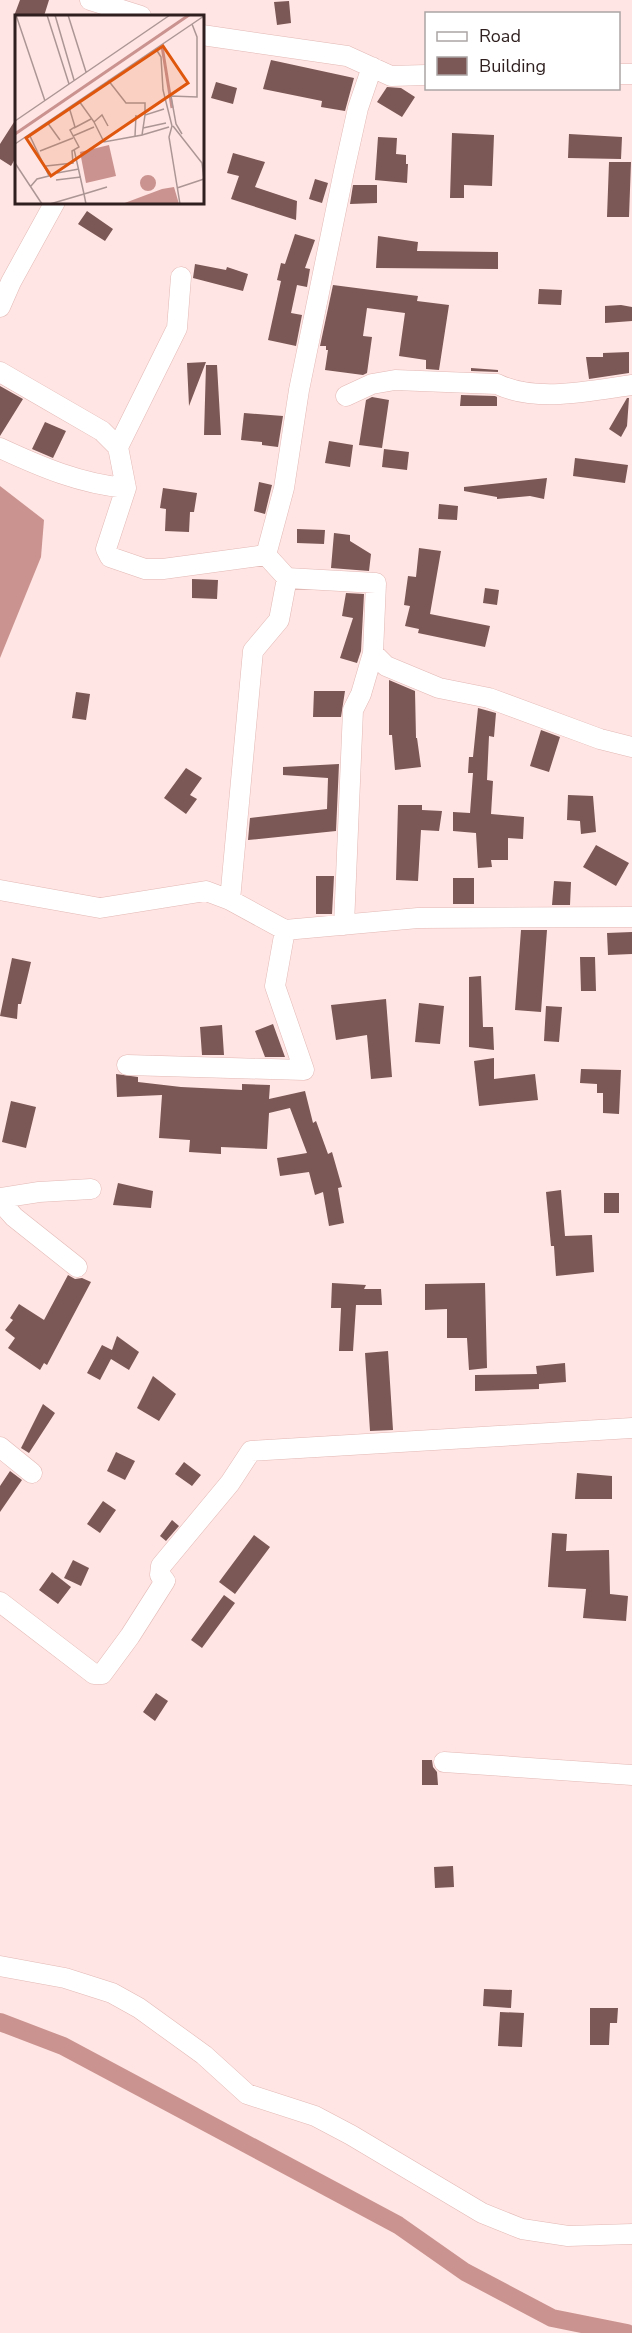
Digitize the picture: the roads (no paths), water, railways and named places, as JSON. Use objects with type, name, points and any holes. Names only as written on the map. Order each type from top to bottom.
[{"type":"street","points":[[90,0],[138,15]]},
{"type":"street","points":[[204,35],[347,56],[391,75],[425,75]]},
{"type":"street","points":[[266,555],[285,488],[299,390],[346,160],[358,108],[372,67]]},
{"type":"street","points":[[0,307],[11,282],[54,204]]},
{"type":"street","points":[[118,447],[177,327],[181,277]]},
{"type":"street","points":[[0,372],[102,430],[118,447],[126,488],[106,549],[110,557],[145,569],[163,569],[266,555]]},
{"type":"street","points":[[346,396],[372,384],[395,380],[497,384],[510,390],[566,395],[632,385]]},
{"type":"street","points":[[0,448],[43,468],[65,475],[99,485],[126,488]]},
{"type":"street","points":[[266,555],[287,578],[376,583],[373,653],[361,694],[353,710],[344,925]]},
{"type":"street","points":[[231,900],[253,651],[279,620],[287,578]]},
{"type":"street","points":[[373,653],[386,666],[439,688],[489,698],[600,739],[632,747]]},
{"type":"street","points":[[0,890],[100,908],[206,891],[231,900],[285,930],[418,918],[632,916]]},
{"type":"street","points":[[127,1065],[304,1070],[275,986],[285,930]]},
{"type":"street","points":[[77,1267],[14,1217],[0,1200],[39,1192],[91,1189]]},
{"type":"street","points":[[0,1602],[94,1674],[102,1674],[130,1636],[165,1581],[160,1575],[161,1566],[230,1483],[251,1451],[632,1428]]},
{"type":"street","points":[[0,1448],[32,1473]]},
{"type":"street","points":[[444,1762],[632,1776]]},
{"type":"street","points":[[0,1965],[65,1978],[112,1993],[139,2008],[204,2055],[247,2094],[315,2116],[482,2212],[522,2229],[533,2231],[568,2236],[632,2234]]},
{"type":"waterway","points":[[0,2022],[63,2046],[398,2225],[465,2272],[552,2318],[627,2333]]}]
